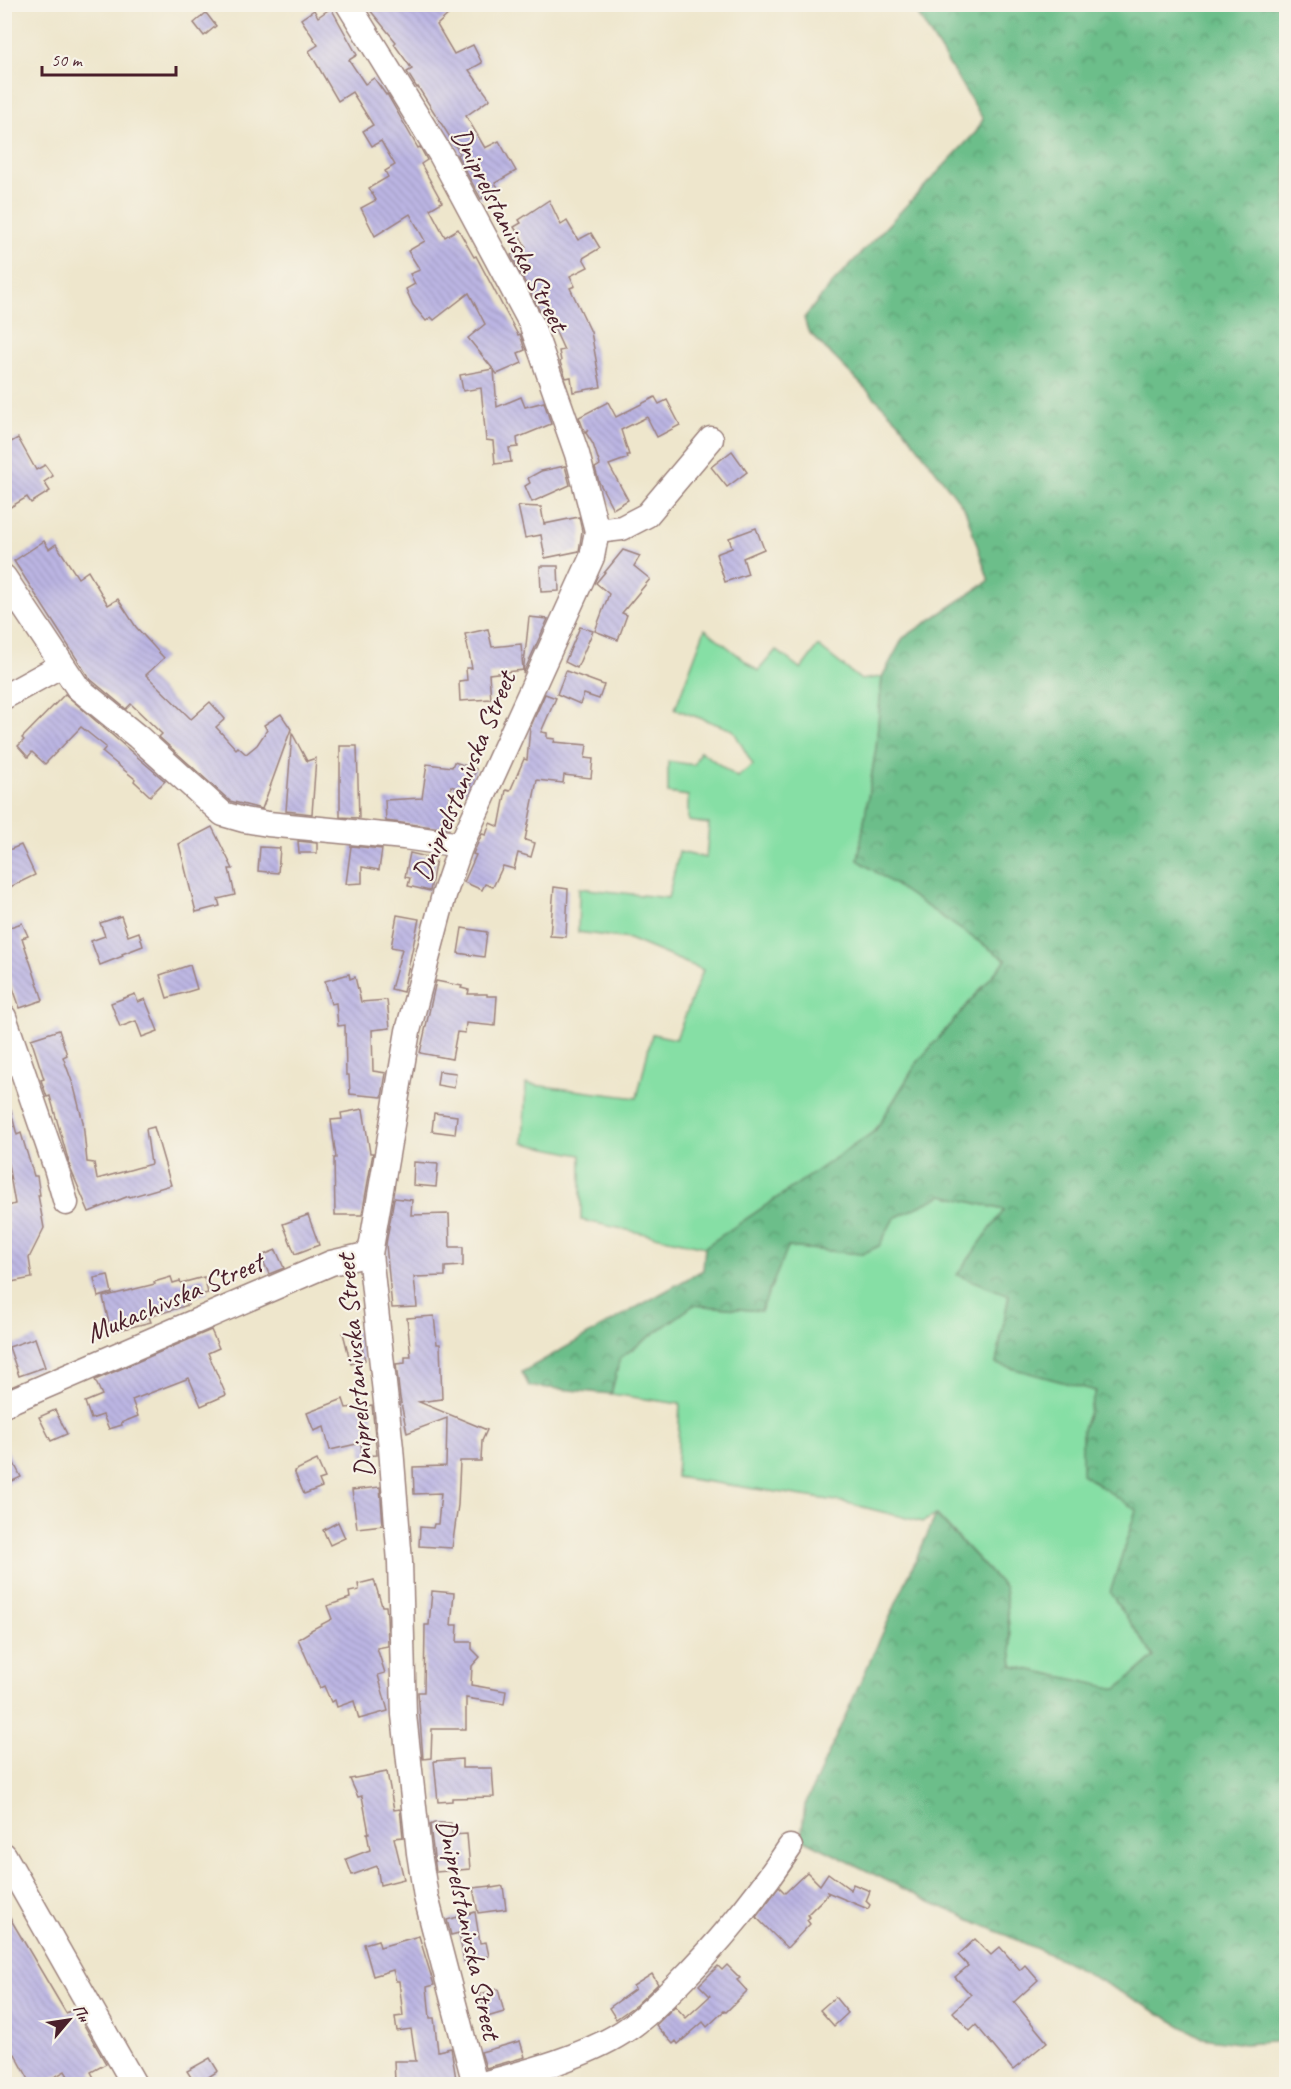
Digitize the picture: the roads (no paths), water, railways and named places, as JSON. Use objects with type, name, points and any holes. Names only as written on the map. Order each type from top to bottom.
[{"type":"street","name":"Dniprelstanivska Street","points":[[348,4],[441,156],[531,323],[577,454],[597,531],[592,557],[461,845],[444,895],[408,1031],[370,1254],[391,1448],[400,1562],[404,1715],[419,1852],[426,1897],[475,2085]]},
{"type":"street","points":[[597,531],[622,528],[647,515],[711,439]]},
{"type":"street","points":[[4,577],[78,688],[138,737],[223,814],[268,824],[461,845]]},
{"type":"street","points":[[4,697],[62,665]]},
{"type":"street","points":[[4,1017],[66,1203]]},
{"type":"street","name":"Mukachivska Street","points":[[4,1404],[331,1263],[370,1254]]},
{"type":"street","name":"Dniprelstanivska Street","points":[[482,2085],[530,2071],[591,2048],[622,2033],[648,2014],[712,1949],[764,1887],[790,1847]]},
{"type":"street","points":[[4,1855],[134,2085]]}]
